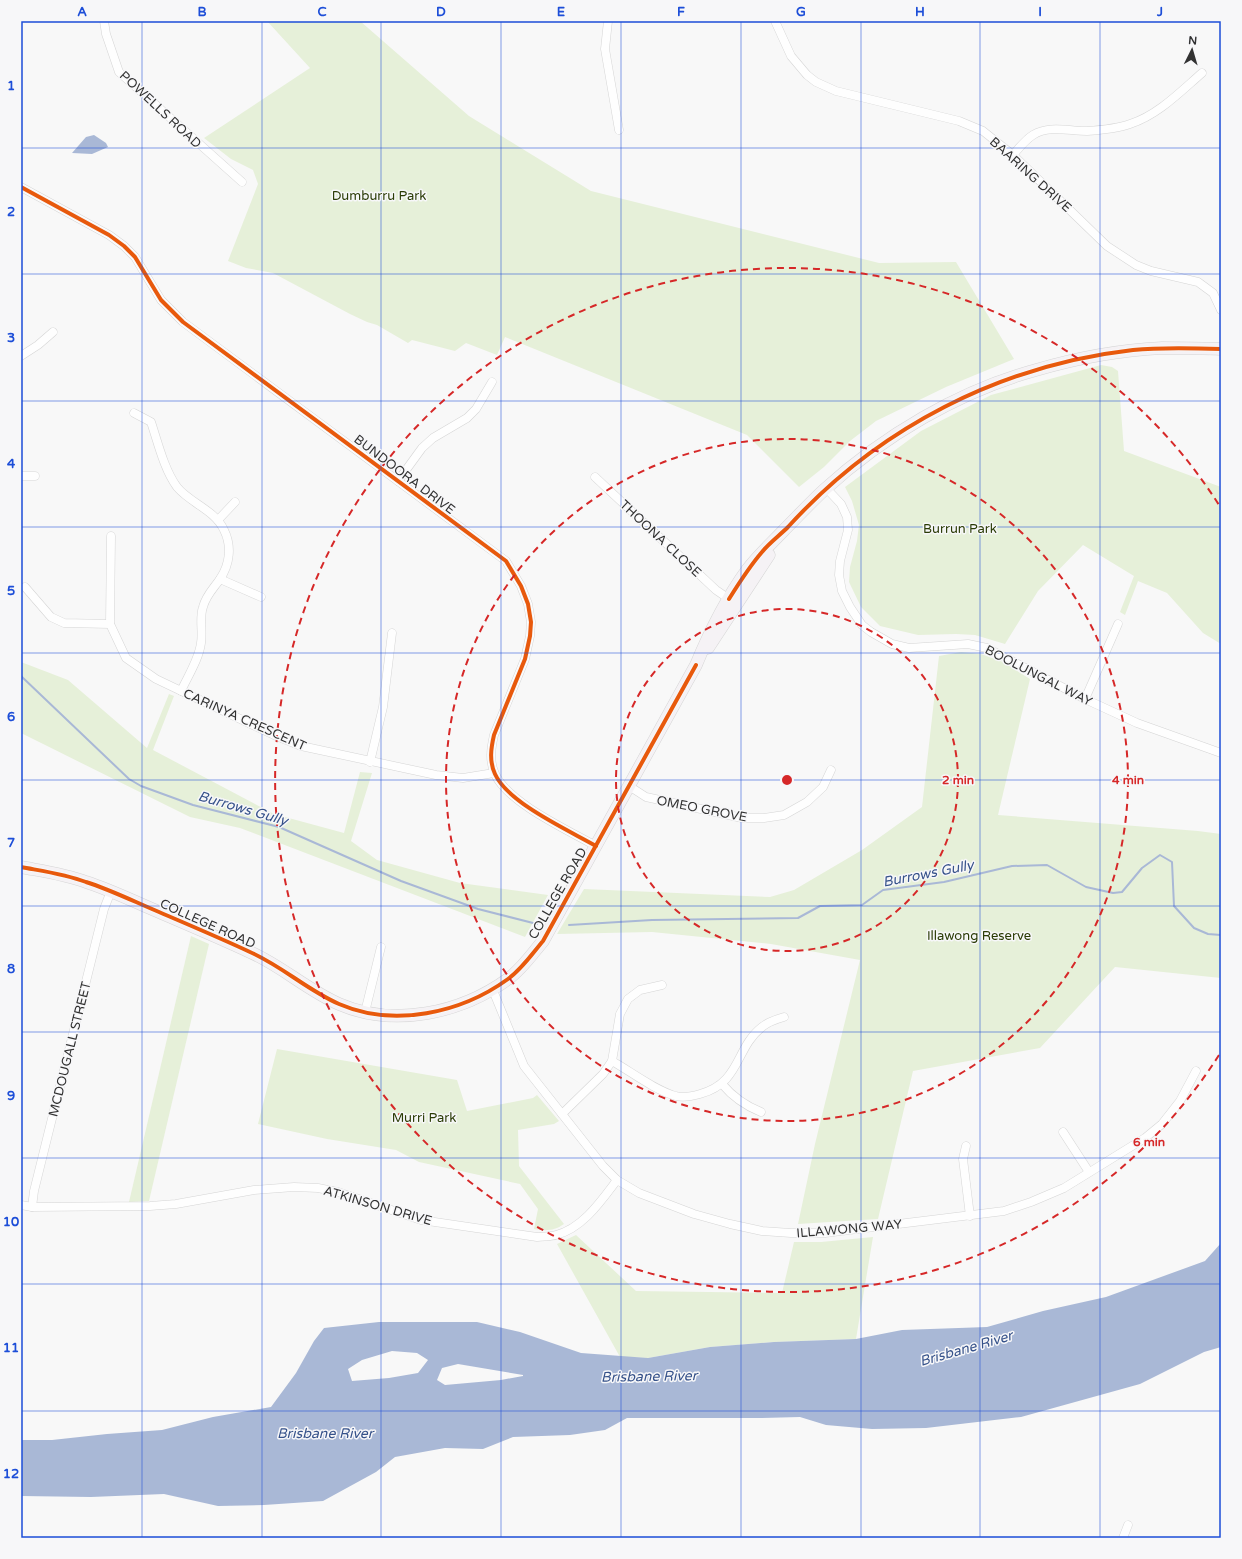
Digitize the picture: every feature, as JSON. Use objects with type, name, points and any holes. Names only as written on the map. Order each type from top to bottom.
[{"type":"main road","name":"COLLEGE ROAD","points":[[21,866],[85,881],[111,891],[252,952],[279,967],[311,990],[340,1004],[365,1012],[400,1016],[432,1012],[458,1006],[479,998],[508,978],[525,962],[543,941],[696,664],[711,630],[732,601],[747,571],[763,550],[826,488],[896,434],[931,413],[1002,381],[1036,370],[1118,352],[1161,348],[1221,349]]},
{"type":"street","name":"POWELLS ROAD","points":[[104,21],[106,34],[119,72],[242,182]]},
{"type":"street","points":[[608,21],[605,48],[619,130]]},
{"type":"street","name":"BAARING DRIVE","points":[[775,21],[791,56],[798,66],[816,82],[836,91],[959,121],[984,131],[1013,155],[1107,246],[1136,265],[1151,271],[1198,282],[1213,293],[1221,310]]},
{"type":"street","points":[[1013,155],[1029,138],[1042,131],[1051,129],[1086,131],[1108,130],[1139,121],[1165,105],[1202,73]]},
{"type":"street","name":"BUNDOORA DRIVE","points":[[21,187],[109,235],[135,257],[161,300],[183,322],[506,561],[521,586],[528,604],[531,622],[530,636],[525,659],[494,735],[491,747],[491,760],[494,773],[508,792],[523,804],[596,846]]},
{"type":"street","points":[[21,356],[38,345],[53,332]]},
{"type":"street","points":[[398,481],[422,448],[433,438],[467,418],[476,409],[492,382]]},
{"type":"street","points":[[134,413],[151,422],[168,472],[178,487],[188,497],[218,520],[228,539],[228,566],[220,579],[209,592],[203,605],[201,614],[201,644],[181,691]]},
{"type":"street","points":[[21,476],[35,476]]},
{"type":"street","name":"THOONA CLOSE","points":[[595,476],[716,590],[732,601]]},
{"type":"street","name":"BOOLUNGAL WAY","points":[[826,488],[841,504],[847,517],[848,530],[840,562],[839,575],[842,591],[850,607],[862,625],[872,632],[892,644],[909,648],[968,644],[987,648],[1085,699],[1137,724],[1221,753]]},
{"type":"street","points":[[218,520],[235,502]]},
{"type":"street","name":"CARINYA CRESCENT","points":[[111,536],[110,624],[126,658],[156,679],[274,735],[301,746],[370,762],[455,778],[494,773]]},
{"type":"street","points":[[220,579],[261,597]]},
{"type":"street","points":[[25,586],[51,617],[64,622],[110,624]]},
{"type":"street","points":[[1085,699],[1118,624]]},
{"type":"street","points":[[370,762],[383,707],[392,633]]},
{"type":"street","name":"OMEO GROVE","points":[[629,786],[646,797],[742,818],[764,818],[784,815],[807,802],[823,787],[831,770]]},
{"type":"street","name":"MCDOUGALL STREET","points":[[32,1207],[36,1183],[104,910],[111,891]]},
{"type":"street","points":[[365,1012],[381,947]]},
{"type":"street","points":[[562,1114],[603,1074],[612,1061],[620,1014],[628,999],[640,990],[662,985]]},
{"type":"street","name":"ILLAWONG WAY","points":[[492,988],[524,1066],[603,1166],[618,1180],[639,1193],[694,1214],[762,1231],[791,1234],[825,1233],[1004,1211],[1032,1202],[1064,1188],[1145,1138],[1162,1124],[1180,1101],[1196,1071]]},
{"type":"street","points":[[612,1061],[660,1089],[677,1096],[692,1096],[708,1092],[722,1084],[733,1070],[751,1039],[762,1027],[771,1021],[784,1017]]},
{"type":"street","points":[[722,1084],[729,1092],[750,1108],[760,1112]]},
{"type":"street","points":[[1063,1132],[1089,1172]]},
{"type":"street","points":[[966,1146],[963,1159],[970,1216]]},
{"type":"street","name":"ATKINSON DRIVE","points":[[21,1205],[32,1207],[150,1206],[176,1204],[254,1190],[294,1187],[318,1188],[338,1192],[421,1220],[537,1237],[555,1235],[571,1229],[584,1220],[618,1180]]},
{"type":"street","points":[[1123,1538],[1128,1525]]},
{"type":"green space","name":"Dumburru Park","points":[[267,21],[360,21],[469,116],[591,191],[879,263],[956,262],[1014,359],[946,387],[876,421],[850,441],[824,467],[799,487],[747,435],[505,337],[497,355],[466,343],[455,351],[412,340],[408,343],[377,325],[350,314],[273,273],[246,268],[228,261],[258,184],[253,170],[231,159],[204,138],[310,68]]},
{"type":"green space","name":"Burrun Park","points":[[1101,365],[1112,367],[1118,371],[1124,451],[1221,487],[1221,644],[1203,633],[1167,593],[1138,581],[1125,615],[1120,612],[1134,576],[1083,545],[1038,591],[1005,644],[975,635],[918,635],[880,626],[861,607],[849,582],[850,567],[857,541],[859,525],[852,501],[845,487],[921,431],[991,395]]},
{"type":"green space","name":"Illawong Reserve","points":[[961,652],[981,654],[1003,662],[1030,679],[998,815],[1221,834],[1221,978],[1115,967],[1040,1048],[913,1071],[878,1219],[798,1224],[815,1144],[860,960],[771,944],[652,932],[557,934],[584,889],[770,897],[794,890],[862,850],[922,807],[939,656]]},
{"type":"green space","points":[[21,662],[68,680],[147,748],[169,694],[174,696],[153,750],[274,814],[344,833],[360,772],[372,773],[351,841],[377,860],[460,883],[548,895],[525,937],[240,828],[190,817],[21,733]]},
{"type":"green space","points":[[191,936],[209,944],[149,1201],[129,1202]]},
{"type":"green space","name":"Murri Park","points":[[277,1049],[457,1080],[467,1111],[533,1098],[537,1095],[559,1121],[554,1124],[518,1130],[519,1166],[564,1224],[550,1230],[534,1229],[538,1209],[520,1184],[419,1162],[396,1150],[327,1139],[258,1124]]},
{"type":"green space","points":[[576,1235],[636,1291],[782,1293],[794,1242],[821,1242],[873,1237],[856,1339],[774,1342],[710,1347],[648,1358],[620,1357],[557,1244]]},
{"type":"water","points":[[94,135],[106,143],[108,147],[92,154],[72,153],[86,137]]},
{"type":"water","name":"Brisbane River","points":[[1221,1243],[1221,1347],[1204,1352],[1140,1384],[1021,1417],[926,1428],[872,1429],[826,1425],[800,1417],[627,1418],[605,1430],[570,1435],[513,1437],[483,1449],[445,1448],[395,1457],[376,1472],[323,1501],[218,1506],[164,1494],[91,1497],[21,1496],[21,1440],[52,1440],[162,1430],[213,1417],[271,1407],[296,1373],[314,1341],[324,1328],[379,1322],[477,1322],[520,1332],[581,1353],[648,1358],[710,1347],[774,1342],[856,1339],[902,1330],[987,1327],[1043,1311],[1106,1297],[1205,1261]],"holes":[[[392,1351],[417,1353],[428,1360],[418,1373],[389,1378],[352,1381],[348,1369],[362,1360]],[[458,1364],[523,1375],[523,1376],[501,1380],[445,1385],[437,1380],[442,1368]]]},
{"type":"waterway","name":"Burrows Gully","points":[[21,676],[129,779],[141,786],[193,805],[279,827],[401,881],[478,909],[537,924]]},
{"type":"waterway","name":"Burrows Gully","points":[[569,925],[652,920],[798,918],[820,906],[862,905],[883,890],[944,882],[1012,866],[1047,865],[1086,887],[1113,893],[1122,892],[1142,868],[1160,855],[1172,862],[1174,906],[1194,928],[1208,934],[1221,935]]},
{"type":"cycle path","points":[[21,187],[109,235],[124,246],[135,257],[161,300],[183,322],[506,561],[521,586],[528,604],[531,622],[530,636],[525,659],[494,735],[491,754],[493,769],[502,785],[525,805],[555,824],[596,846]]},
{"type":"cycle path","points":[[729,599],[748,569],[771,542],[823,492],[861,460],[902,431],[944,407],[989,386],[1036,370],[1084,358],[1144,349],[1221,349]]},
{"type":"cycle path","points":[[21,867],[70,877],[114,892],[250,952],[273,964],[327,998],[360,1011],[382,1015],[404,1016],[448,1008],[470,1001],[490,991],[508,979],[522,966],[543,941],[696,665]]}]
